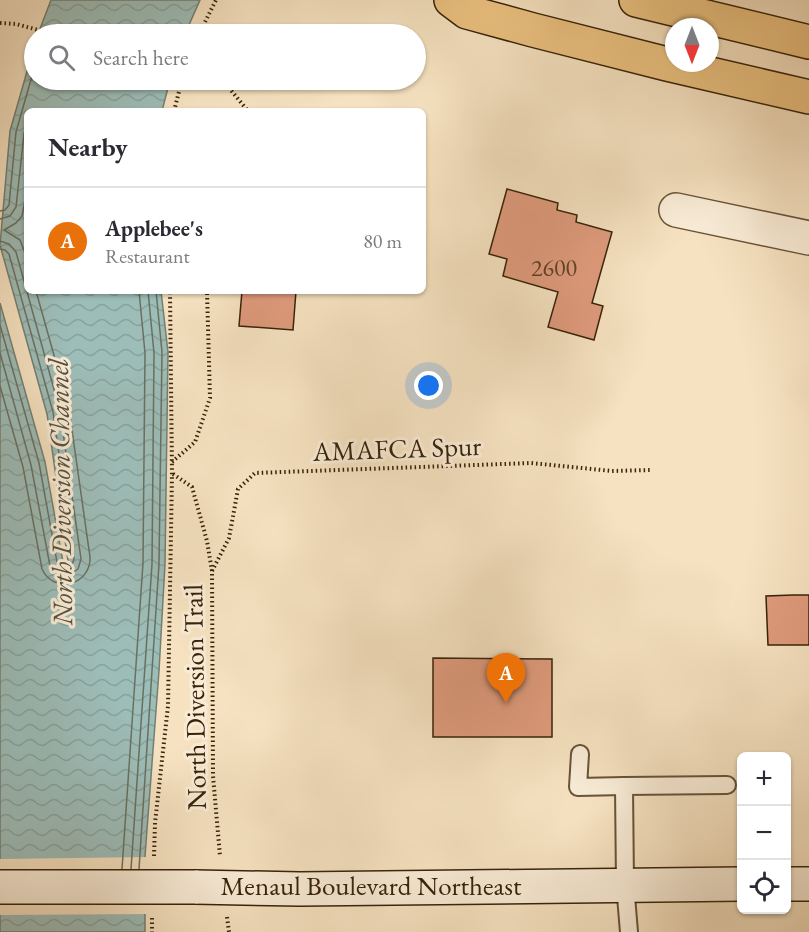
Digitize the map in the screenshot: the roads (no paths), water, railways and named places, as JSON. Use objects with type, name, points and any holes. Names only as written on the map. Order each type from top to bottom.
[{"type":"highway","points":[[451,0],[467,12],[544,33],[809,97]]},
{"type":"highway","points":[[636,0],[809,42]]},
{"type":"main road","points":[[676,210],[809,238]]},
{"type":"main road","name":"Menaul Boulevard Northeast","points":[[0,887],[300,889],[737,884]]},
{"type":"main road","points":[[791,884],[809,884]]},
{"type":"lane","points":[[580,754],[578,787],[727,785]]},
{"type":"lane","points":[[624,786],[625,884],[629,932]]},
{"type":"water","points":[[51,0],[200,0],[189,24],[42,24]]},
{"type":"water","name":"North Diversion Channel","points":[[24,82],[24,90],[167,90],[163,108],[24,108],[24,294],[161,294],[168,352],[165,564],[145,856],[145,932],[0,932],[0,303],[45,462],[63,562],[68,561],[47,414],[0,245],[10,131]]},
{"type":"place","name":"Applebee's","points":[[506,703]]}]
